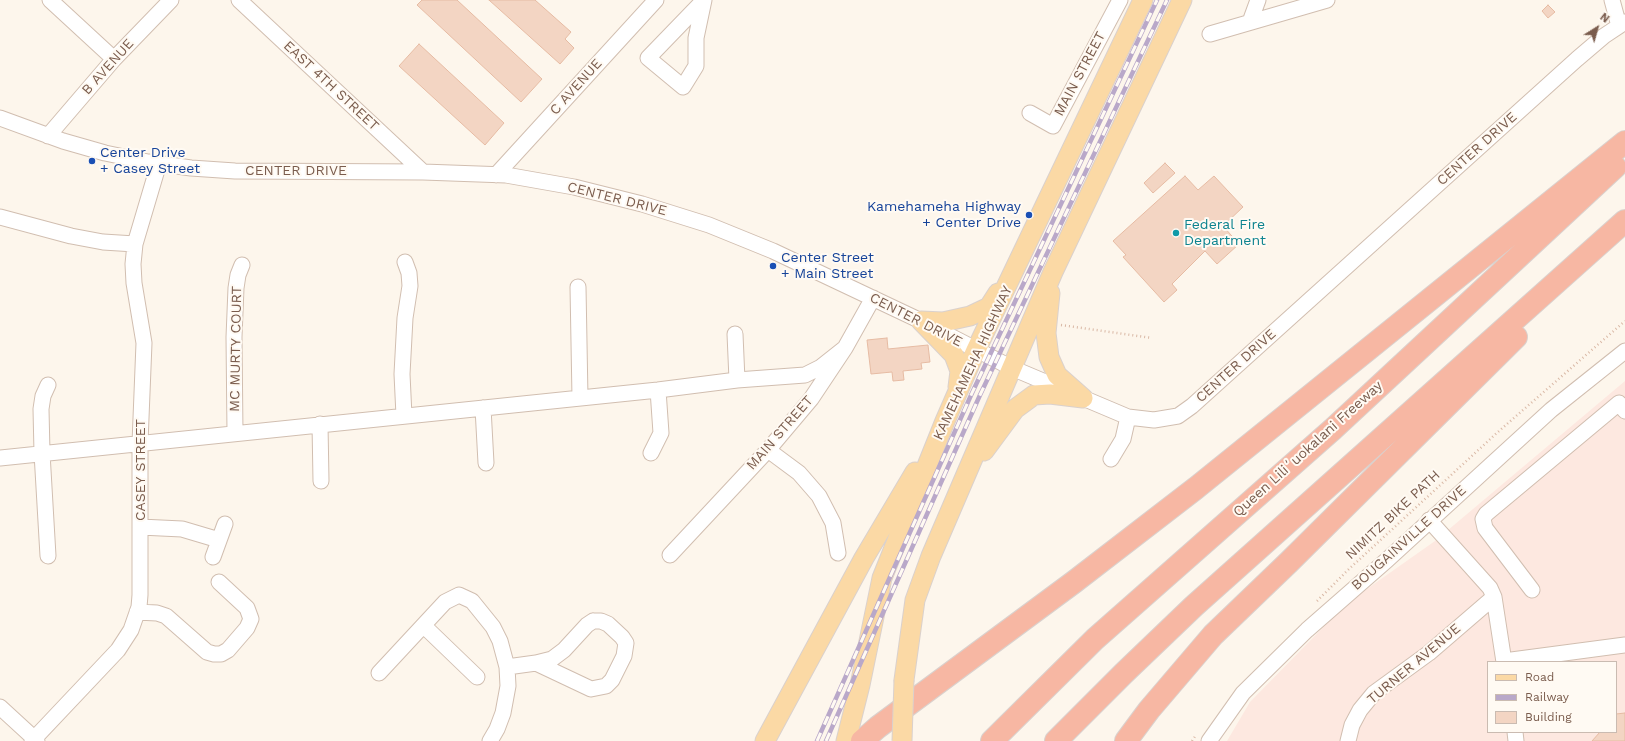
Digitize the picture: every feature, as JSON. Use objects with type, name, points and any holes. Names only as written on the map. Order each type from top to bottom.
[{"type":"highway","points":[[862,741],[1196,488],[1625,142]]},
{"type":"highway","name":"Queen Liliʻuokalani Freeway","points":[[992,741],[1095,639],[1333,429],[1625,158]]},
{"type":"highway","points":[[1056,741],[1194,606],[1625,221]]},
{"type":"highway","points":[[1126,741],[1149,710],[1213,635],[1289,562],[1625,229]]},
{"type":"main road","name":"KAMEHAMEHA HIGHWAY","points":[[846,741],[882,578],[945,421],[976,350],[1020,262],[1143,0]]},
{"type":"main road","points":[[902,741],[904,680],[915,600],[931,556],[1053,272],[1182,0]]},
{"type":"main road","points":[[921,321],[943,322],[970,316],[989,307],[1020,262]]},
{"type":"main road","points":[[1053,272],[1046,333],[1049,357],[1057,375],[1082,398]]},
{"type":"main road","points":[[921,321],[954,356],[960,371],[957,393]]},
{"type":"main road","points":[[968,471],[1015,409],[1034,395],[1050,394],[1082,398]]},
{"type":"main road","points":[[765,741],[864,558],[945,421]]},
{"type":"street","points":[[50,0],[114,59]]},
{"type":"street","name":"B AVENUE","points":[[48,136],[114,59],[171,0]]},
{"type":"street","name":"EAST 4TH STREET","points":[[239,0],[423,172]]},
{"type":"street","name":"C AVENUE","points":[[496,175],[656,0]]},
{"type":"street","points":[[704,0],[696,38],[696,66],[683,87],[648,58],[704,0]]},
{"type":"street","name":"MAIN STREET","points":[[1030,114],[1053,126],[1120,0]]},
{"type":"street","points":[[1250,22],[1258,0]]},
{"type":"street","points":[[1210,34],[1327,0]]},
{"type":"street","points":[[1612,0],[1622,24]]},
{"type":"street","name":"CENTER DRIVE","points":[[0,118],[48,136],[105,153],[158,163],[235,171],[423,172],[496,175],[574,187],[642,204],[709,225],[773,251],[921,321],[1012,368],[1082,398],[1128,416],[1154,420],[1178,416],[1192,406],[1577,59],[1622,24]]},
{"type":"street","name":"CASEY STREET","points":[[34,740],[118,650],[131,630],[138,612],[140,595],[140,443],[144,343],[134,283],[133,264],[135,244],[158,163]]},
{"type":"street","points":[[0,217],[71,236],[103,242],[135,244]]},
{"type":"street","points":[[404,416],[402,374],[405,318],[410,286],[409,273],[405,262]]},
{"type":"street","name":"MC MURTY COURT","points":[[235,433],[234,337],[236,288],[238,275],[242,265]]},
{"type":"street","points":[[578,287],[580,398]]},
{"type":"street","name":"MAIN STREET","points":[[670,555],[768,450],[811,398],[845,348],[873,298]]},
{"type":"street","points":[[735,334],[737,380]]},
{"type":"street","points":[[0,458],[658,390],[737,380],[806,375],[821,367],[845,348]]},
{"type":"street","name":"BOUGAINVILLE DRIVE","points":[[1205,735],[1243,693],[1307,630],[1387,560],[1551,410],[1624,355]]},
{"type":"street","points":[[48,385],[43,396],[42,409],[42,453],[48,556]]},
{"type":"street","points":[[651,453],[661,434],[658,390]]},
{"type":"street","points":[[1532,590],[1485,528],[1483,519],[1486,514],[1619,403],[1625,411]]},
{"type":"street","points":[[484,408],[486,462]]},
{"type":"street","points":[[1111,459],[1122,439],[1128,416]]},
{"type":"street","points":[[320,424],[321,481]]},
{"type":"street","points":[[768,450],[799,473],[819,496],[833,523],[838,553]]},
{"type":"street","points":[[1429,520],[1490,588],[1494,597],[1504,661]]},
{"type":"street","points":[[213,557],[225,524]]},
{"type":"street","points":[[140,527],[182,529],[219,540]]},
{"type":"street","points":[[138,612],[157,613],[166,616],[207,652],[221,654],[228,650],[247,628],[251,619],[247,608],[219,582]]},
{"type":"street","points":[[379,673],[445,602],[459,595],[472,601],[493,627],[507,667],[508,686],[503,713],[490,741]]},
{"type":"street","name":"TURNER AVENUE","points":[[1348,741],[1352,725],[1360,710],[1374,693],[1429,653],[1494,597]]},
{"type":"street","points":[[507,667],[552,659],[564,650],[586,625],[593,621],[601,621],[608,624],[622,637],[626,643],[625,653],[612,680],[606,686],[597,689],[592,689],[536,663]]},
{"type":"street","points":[[424,626],[477,677]]},
{"type":"street","points":[[1512,661],[1625,645]]},
{"type":"street","points":[[1563,661],[1583,652]]},
{"type":"street","points":[[0,707],[34,740]]},
{"type":"path","name":"NIMITZ BIKE PATH","points":[[1316,603],[1349,568],[1499,431],[1625,321]]},
{"type":"path","points":[[1057,324],[1152,338]]},
{"type":"path","points":[[1192,741],[1205,735]]},
{"type":"shaded area","points":[[1625,381],[1625,741],[1227,741],[1250,702],[1347,603],[1435,541]]},
{"type":"building","points":[[422,0],[457,0],[542,79],[521,102],[417,5]]},
{"type":"building","points":[[489,0],[535,0],[571,32],[565,39],[574,48],[560,64]]},
{"type":"building","points":[[1548,5],[1555,12],[1548,18],[1542,11]]},
{"type":"building","points":[[419,44],[504,123],[485,145],[399,66]]},
{"type":"building","points":[[1165,163],[1175,173],[1153,193],[1144,183]]},
{"type":"building","name":"Federal Fire Department","points":[[1185,176],[1198,190],[1214,176],[1243,207],[1223,226],[1239,244],[1217,264],[1205,251],[1172,284],[1177,290],[1164,302],[1123,257],[1126,255],[1113,241]]},
{"type":"building","points":[[887,338],[888,349],[928,345],[930,362],[921,363],[922,369],[903,371],[904,380],[893,381],[892,372],[871,374],[867,340]]},
{"type":"building","points":[[1625,713],[1625,741],[1592,741],[1599,733],[1617,733],[1617,714]]},
{"type":"railway","points":[[817,741],[972,393],[1157,0]]},
{"type":"railway","points":[[826,741],[980,395],[1167,0]]},
{"type":"place","name":"Center Drive + Casey Street","points":[[92,161]]},
{"type":"place","name":"Kamehameha Highway + Center Drive","points":[[1029,215]]},
{"type":"place","name":"Federal Fire Department","points":[[1176,233]]},
{"type":"place","name":"Center Street + Main Street","points":[[773,266]]}]
